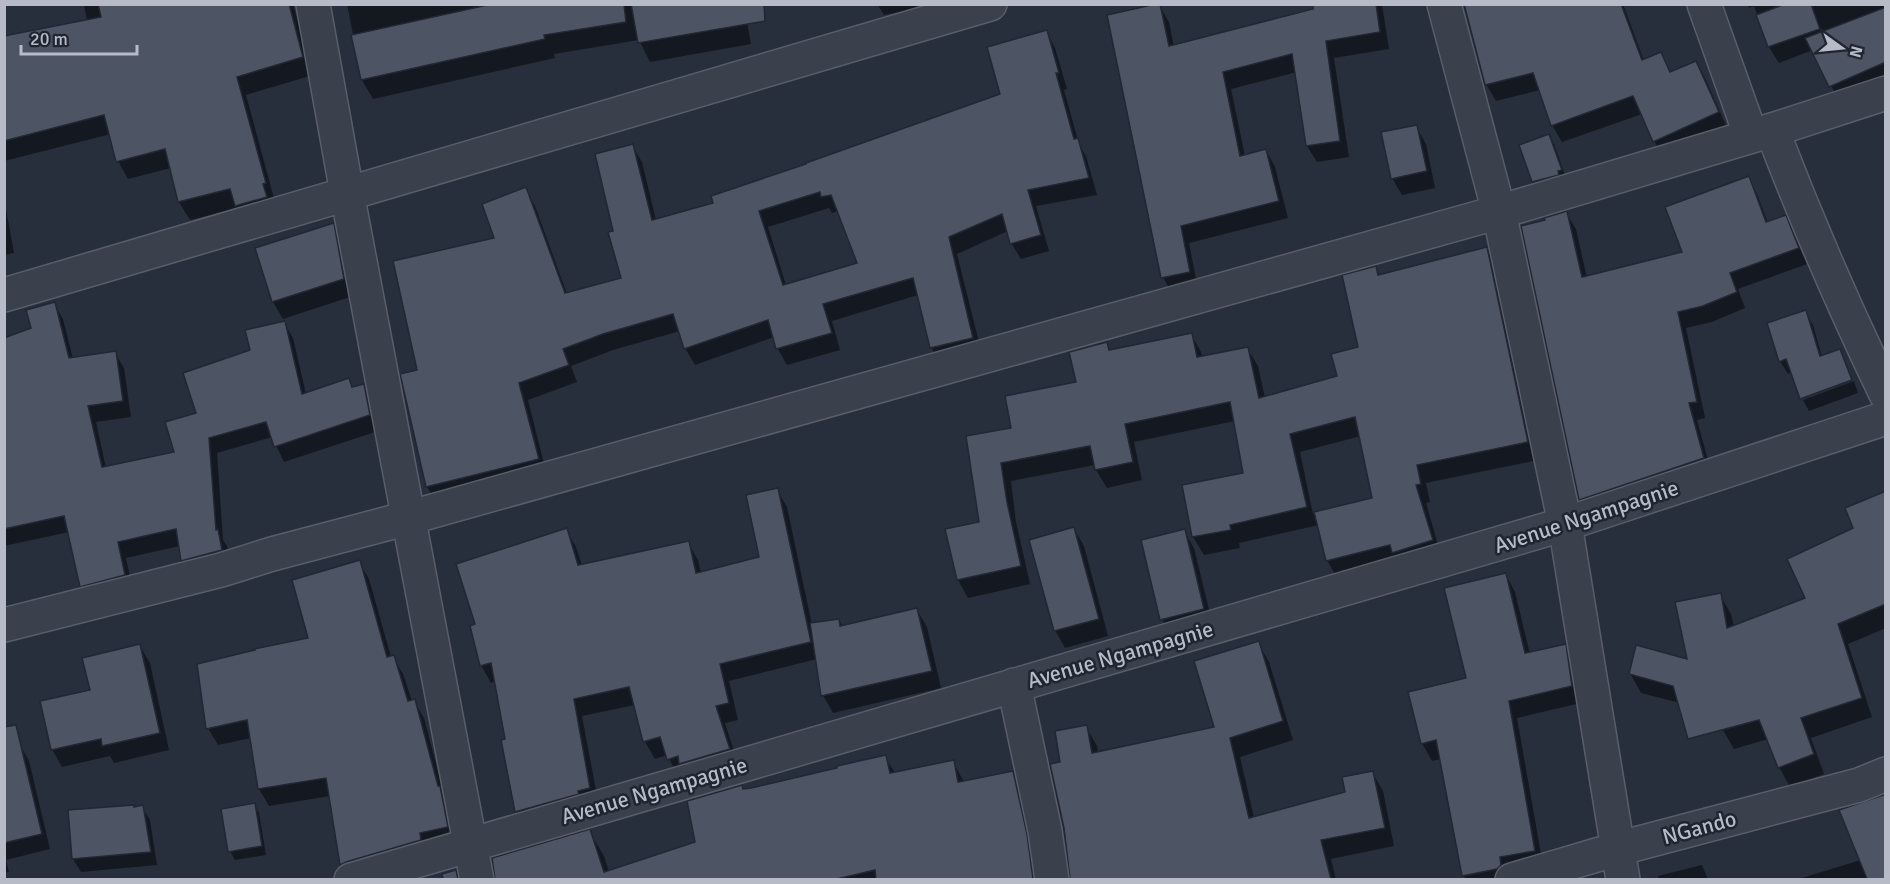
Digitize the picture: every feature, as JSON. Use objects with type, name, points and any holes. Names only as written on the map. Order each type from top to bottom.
[{"type":"street","points":[[313,4],[477,879]]},
{"type":"street","points":[[4,295],[990,4]]},
{"type":"street","points":[[1444,4],[1499,212],[1565,524],[1620,864]]},
{"type":"street","points":[[1704,4],[1761,133],[1797,195],[1848,314],[1886,394]]},
{"type":"street","points":[[4,625],[221,570],[1499,212],[1886,93]]},
{"type":"street","name":"Avenue Ngampagnie","points":[[351,879],[1565,524],[1886,418]]},
{"type":"street","points":[[1014,685],[1045,831],[1052,879]]},
{"type":"street","name":"NGando","points":[[1512,879],[1620,864],[1886,774]]},
{"type":"building","points":[[98,4],[289,4],[303,57],[237,77],[266,183],[263,184],[267,197],[235,206],[230,189],[178,202],[165,149],[116,162],[104,115],[4,141],[4,36],[101,17]]},
{"type":"building","points":[[492,4],[624,4],[626,22],[544,35],[545,39],[361,80],[351,35]]},
{"type":"building","points":[[631,4],[764,4],[765,21],[638,43]]},
{"type":"building","points":[[1160,4],[1169,46],[1313,9],[1313,4],[1376,4],[1380,32],[1326,41],[1340,141],[1306,146],[1292,54],[1223,72],[1240,156],[1266,149],[1279,201],[1181,226],[1190,272],[1161,278],[1107,15]]},
{"type":"building","points":[[1464,4],[1621,4],[1642,60],[1661,52],[1670,72],[1696,61],[1719,112],[1653,142],[1633,96],[1551,126],[1533,73],[1485,85]]},
{"type":"building","points":[[1785,4],[1811,4],[1820,29],[1768,47],[1756,15]]},
{"type":"building","points":[[1886,7],[1886,62],[1829,87],[1805,38]]},
{"type":"building","points":[[1047,30],[1074,139],[1078,138],[1089,178],[1028,190],[1041,235],[1010,244],[1002,214],[949,237],[973,338],[930,348],[913,278],[823,304],[832,333],[776,349],[768,320],[684,349],[673,314],[603,334],[563,349],[569,365],[519,383],[539,459],[426,487],[400,374],[417,370],[393,261],[494,238],[482,204],[526,187],[565,293],[621,278],[608,232],[613,231],[595,154],[633,144],[652,220],[713,203],[711,196],[1000,94],[987,47]],"holes":[[[820,192],[821,197],[831,195],[857,263],[783,285],[759,211]]]},
{"type":"building","points":[[1417,125],[1427,171],[1391,179],[1381,132]]},
{"type":"building","points":[[1549,134],[1562,170],[1558,171],[1559,175],[1532,182],[1519,145]]},
{"type":"building","points":[[1749,176],[1766,222],[1786,215],[1799,248],[1730,273],[1737,292],[1703,306],[1678,312],[1697,402],[1689,403],[1704,458],[1579,500],[1521,226],[1567,211],[1582,277],[1682,252],[1665,207]]},
{"type":"building","points":[[334,223],[344,279],[272,302],[255,248]]},
{"type":"building","points":[[1487,247],[1528,442],[1417,465],[1421,484],[1416,485],[1433,540],[1392,553],[1390,545],[1326,561],[1314,512],[1372,498],[1355,417],[1290,434],[1307,507],[1230,525],[1231,530],[1192,537],[1182,485],[1243,473],[1230,402],[1125,424],[1133,462],[1095,470],[1090,446],[1001,463],[1021,566],[957,580],[945,529],[979,522],[966,436],[1011,428],[1005,396],[1076,382],[1069,352],[1107,342],[1109,350],[1192,333],[1197,357],[1248,347],[1259,398],[1337,376],[1331,354],[1358,347],[1342,275],[1376,266],[1378,275]]},
{"type":"building","points":[[55,302],[69,358],[116,351],[123,401],[88,406],[102,467],[174,452],[165,422],[196,413],[183,373],[250,350],[245,330],[285,321],[302,394],[349,378],[352,387],[364,384],[370,415],[274,447],[266,422],[209,438],[216,530],[218,529],[222,550],[181,561],[176,529],[118,542],[125,575],[80,587],[64,516],[4,529],[4,338],[31,328],[26,310]]},
{"type":"building","points":[[1806,310],[1820,356],[1840,349],[1852,380],[1800,399],[1786,359],[1779,362],[1767,323]]},
{"type":"building","points":[[778,488],[811,642],[720,664],[729,703],[716,706],[730,749],[679,764],[678,756],[667,760],[660,737],[643,742],[629,687],[574,699],[590,788],[578,791],[579,794],[515,812],[501,740],[505,739],[491,663],[480,666],[470,626],[475,624],[456,564],[567,528],[578,565],[689,541],[696,573],[759,557],[746,495]]},
{"type":"building","points":[[1886,491],[1886,604],[1838,624],[1862,698],[1801,718],[1814,754],[1778,768],[1759,720],[1688,739],[1673,686],[1629,674],[1636,645],[1687,659],[1675,602],[1721,593],[1727,628],[1805,598],[1787,559],[1853,528],[1845,508]]},
{"type":"building","points":[[1074,527],[1099,619],[1054,631],[1029,540]]},
{"type":"building","points":[[1185,529],[1204,609],[1160,620],[1141,540]]},
{"type":"building","points":[[360,560],[387,657],[394,655],[408,701],[415,699],[438,786],[440,786],[448,827],[420,833],[421,840],[340,865],[326,778],[258,789],[247,720],[206,729],[197,664],[308,638],[292,580]]},
{"type":"building","points":[[1506,573],[1525,653],[1566,644],[1572,686],[1509,701],[1535,851],[1500,857],[1501,865],[1497,869],[1462,876],[1436,740],[1421,744],[1408,692],[1466,678],[1444,588]]},
{"type":"building","points":[[917,608],[932,671],[821,696],[810,623],[839,619],[840,626]]},
{"type":"building","points":[[1259,641],[1283,721],[1230,738],[1249,818],[1345,792],[1342,777],[1373,771],[1385,828],[1321,840],[1331,879],[1070,879],[1064,828],[1050,764],[1060,762],[1055,731],[1087,725],[1092,753],[1214,727],[1194,661]]},
{"type":"building","points":[[140,644],[160,733],[102,746],[101,739],[51,750],[40,701],[90,690],[82,658]]},
{"type":"building","points":[[16,725],[42,834],[4,843],[4,727]]},
{"type":"building","points":[[886,755],[890,773],[954,760],[958,782],[1013,771],[1027,834],[1033,879],[876,879],[875,870],[837,879],[495,879],[492,858],[590,829],[604,872],[695,842],[687,801],[742,785],[743,789],[751,788]]},
{"type":"building","points":[[1886,794],[1886,879],[1867,879],[1839,810]]},
{"type":"building","points":[[255,803],[262,846],[228,852],[221,809]]},
{"type":"building","points":[[134,805],[134,807],[143,805],[151,852],[72,859],[68,810]]},
{"type":"building","points":[[456,870],[458,879],[443,879],[442,874]]}]
